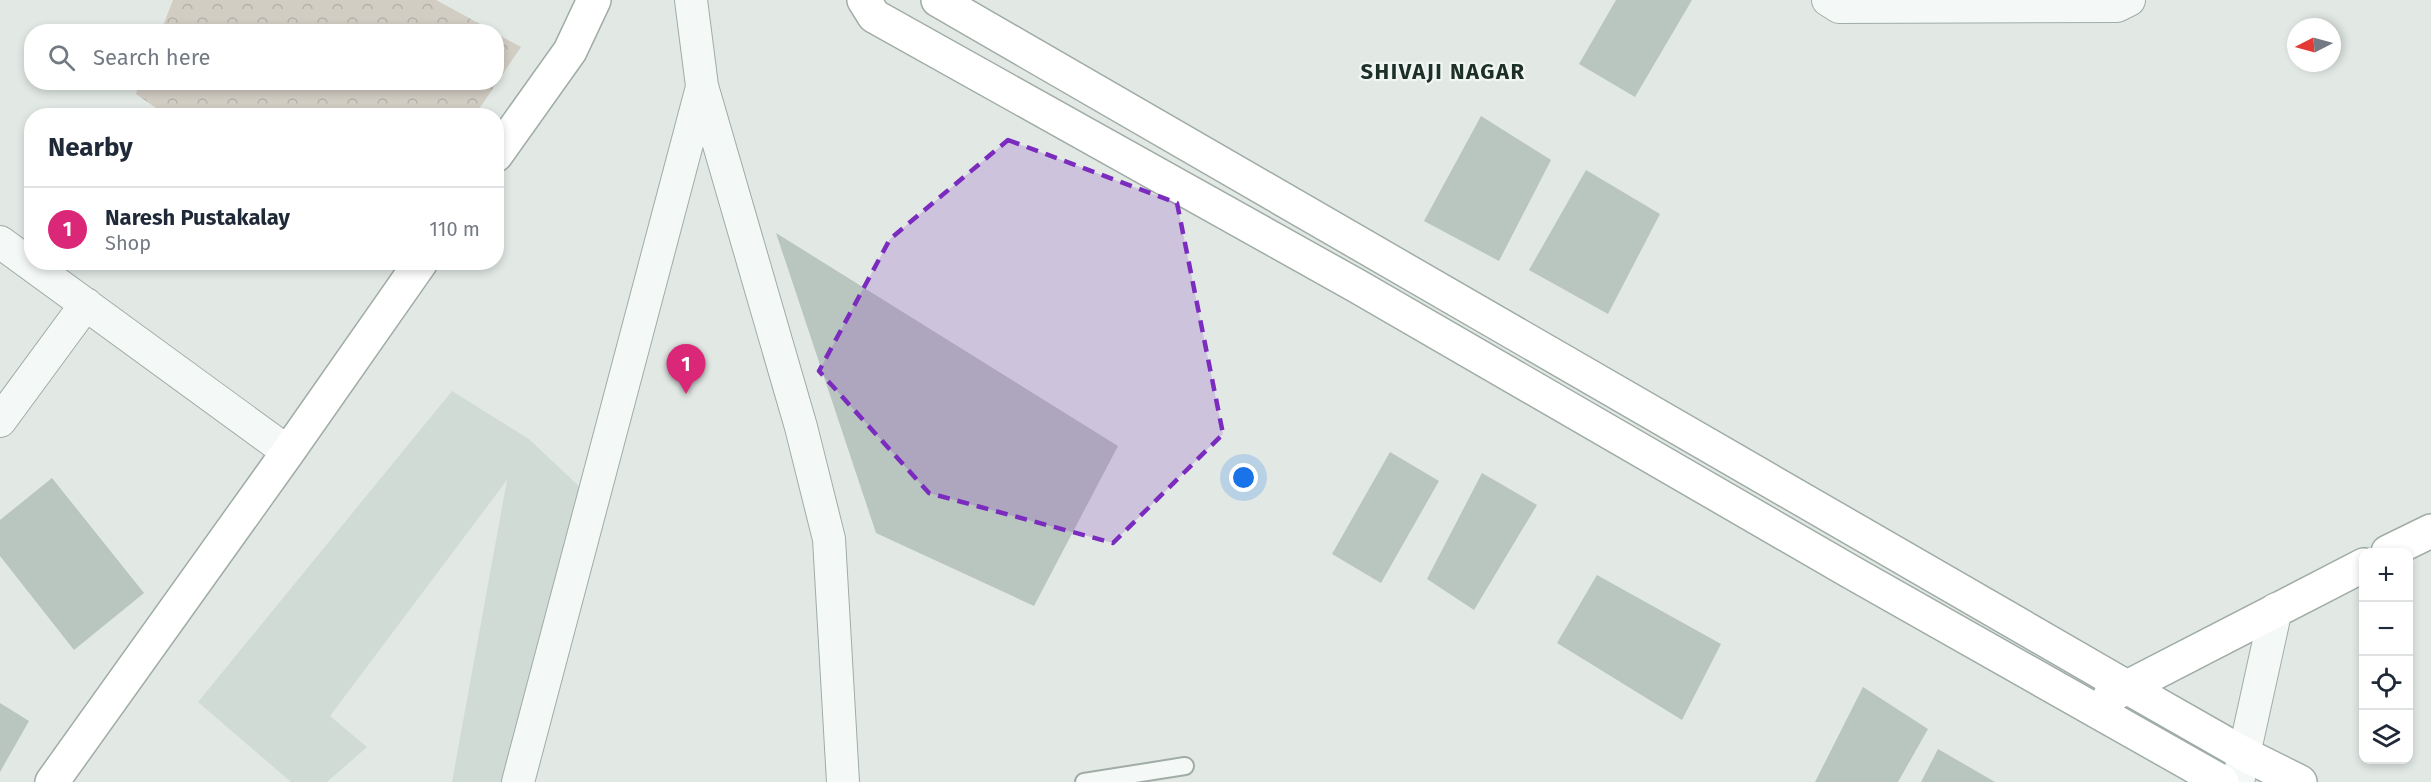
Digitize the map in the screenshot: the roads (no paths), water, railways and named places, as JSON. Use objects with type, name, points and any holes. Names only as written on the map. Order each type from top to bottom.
[{"type":"street","points":[[504,144],[570,51],[594,0]]},
{"type":"street","points":[[691,0],[702,86],[801,427],[829,539],[843,782]]},
{"type":"street","points":[[864,0],[874,16],[1358,286],[2222,782]]},
{"type":"street","points":[[938,0],[2125,686],[2242,768],[2300,782]]},
{"type":"street","points":[[1828,0],[1839,7],[2117,6],[2129,0]]},
{"type":"street","points":[[518,782],[702,86]]},
{"type":"street","points":[[0,242],[24,259]]},
{"type":"street","points":[[39,270],[288,452]]},
{"type":"street","points":[[52,782],[415,270]]},
{"type":"street","points":[[0,421],[86,304]]},
{"type":"street","points":[[2396,548],[2431,531]]},
{"type":"street","points":[[2091,708],[2125,686],[2359,568]]},
{"type":"street","points":[[2242,768],[2276,609]]},
{"type":"lane","points":[[1084,782],[1185,766]]},
{"type":"place","name":"Naresh Pustakalay","points":[[686,394]]},
{"type":"district","name":"SHIVAJI NAGAR","points":[[1443,71]]}]
